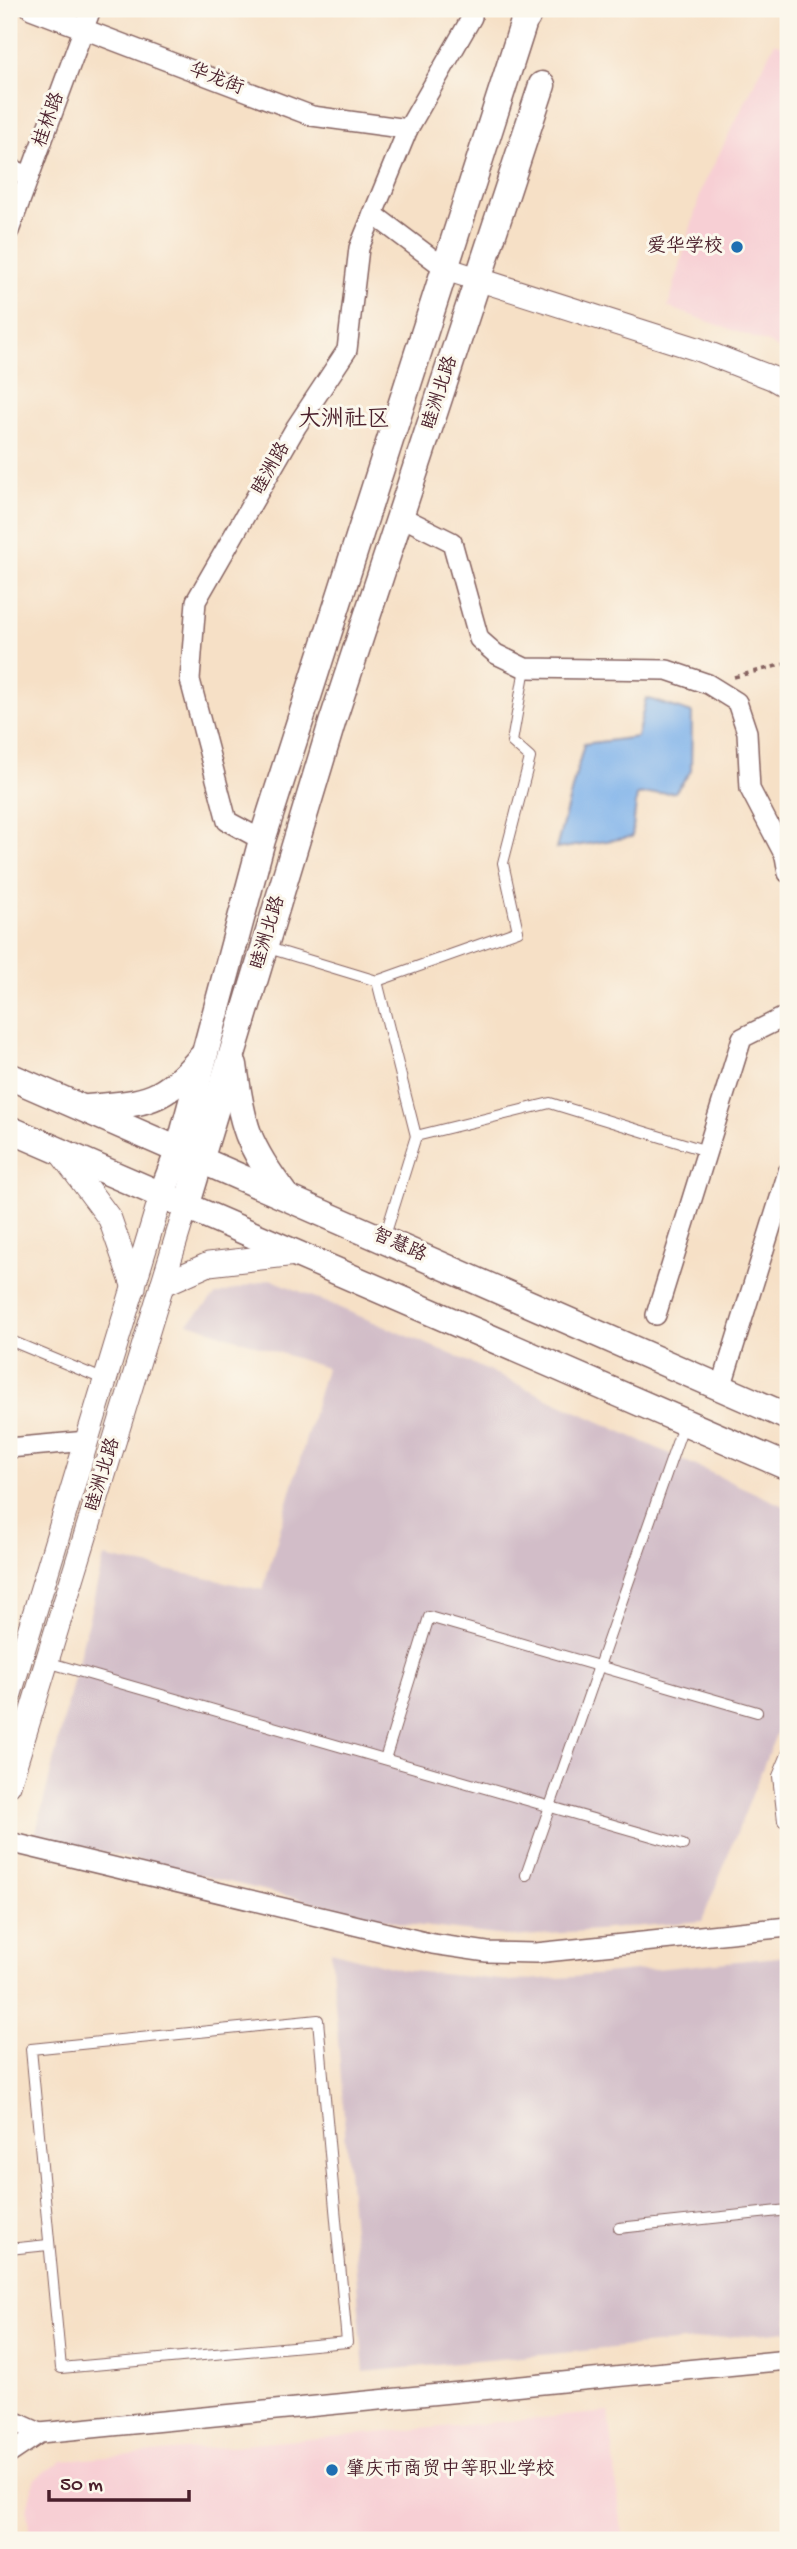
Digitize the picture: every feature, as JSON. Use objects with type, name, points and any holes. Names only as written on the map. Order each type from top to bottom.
[{"type":"main road","name":"睦洲北路","points":[[186,1207],[190,1155],[205,1054],[262,840],[526,11]]},
{"type":"main road","name":"睦洲北路","points":[[162,1196],[190,1155],[233,1054],[332,723],[542,85]]},
{"type":"main road","points":[[82,1108],[127,1105],[156,1098],[182,1080],[205,1054]]},
{"type":"main road","points":[[233,1054],[240,1110],[247,1137],[261,1164],[286,1197]]},
{"type":"main road","name":"智慧路","points":[[9,1076],[786,1416]]},
{"type":"main road","points":[[9,1129],[777,1462]]},
{"type":"main road","points":[[777,1462],[762,1441],[771,1423],[786,1416]]},
{"type":"street","name":"华龙街","points":[[31,9],[312,116],[408,129]]},
{"type":"street","name":"桂林路","points":[[9,231],[91,9]]},
{"type":"street","name":"睦洲路","points":[[262,840],[227,821],[190,680],[196,601],[296,427],[347,350],[359,248],[408,129],[472,17]]},
{"type":"street","points":[[9,168],[29,176]]},
{"type":"street","points":[[373,214],[446,269],[696,349],[772,378],[788,387]]},
{"type":"street","points":[[400,516],[452,542],[479,639],[496,654],[526,668],[667,670],[708,684],[737,702],[747,732],[750,789],[785,856],[788,873]]},
{"type":"street","points":[[656,1315],[742,1038],[788,1015]]},
{"type":"street","points":[[60,1152],[110,1219],[134,1288]]},
{"type":"street","points":[[721,1388],[788,1172]]},
{"type":"street","name":"睦洲北路","points":[[9,1698],[162,1196]]},
{"type":"street","name":"睦洲北路","points":[[9,1785],[186,1207]]},
{"type":"street","points":[[162,1285],[209,1264],[296,1254]]},
{"type":"street","points":[[9,1448],[87,1441]]},
{"type":"street","points":[[9,1842],[433,1944],[487,1952],[536,1953],[592,1949],[788,1927]]},
{"type":"street","points":[[9,2454],[40,2433],[788,2360]]},
{"type":"street","points":[[9,2419],[40,2433]]},
{"type":"lane","points":[[265,947],[377,981],[518,931],[503,863],[530,758],[512,742],[526,668]]},
{"type":"lane","points":[[377,981],[416,1136],[383,1240]]},
{"type":"lane","points":[[416,1136],[550,1103],[707,1151]]},
{"type":"lane","points":[[9,1340],[106,1381]]},
{"type":"lane","points":[[526,1875],[684,1422]]},
{"type":"lane","points":[[385,1759],[429,1617],[757,1712]]},
{"type":"lane","points":[[47,1662],[683,1845]]},
{"type":"lane","points":[[783,1821],[778,1776],[788,1752]]},
{"type":"lane","points":[[318,2020],[347,2342],[61,2368],[48,2245],[30,2049],[318,2020]]},
{"type":"lane","points":[[619,2228],[788,2210]]},
{"type":"lane","points":[[9,2249],[48,2245]]},
{"type":"path","points":[[708,684],[788,663]]},
{"type":"shaded area","name":"爱华学校","points":[[775,42],[788,47],[788,355],[768,343],[668,307],[702,188]]},
{"type":"shaded area","points":[[270,1279],[458,1357],[788,1508],[788,1704],[702,1921],[514,1937],[405,1924],[35,1836],[104,1557],[263,1590],[326,1368],[188,1323],[216,1295]]},
{"type":"shaded area","points":[[331,1951],[402,1970],[509,1981],[788,1956],[788,2331],[364,2372]]},
{"type":"shaded area","name":"肇庆市商贸中等职业学校","points":[[609,2412],[623,2540],[30,2540],[27,2510],[34,2479],[62,2461]]},
{"type":"water","points":[[646,698],[692,713],[691,771],[675,792],[637,795],[632,837],[556,849],[584,744],[637,737]]},
{"type":"place","name":"爱华学校","points":[[737,247]]},
{"type":"place","name":"肇庆市商贸中等职业学校","points":[[332,2470]]},
{"type":"district","name":"大洲社区","points":[[344,420]]}]
